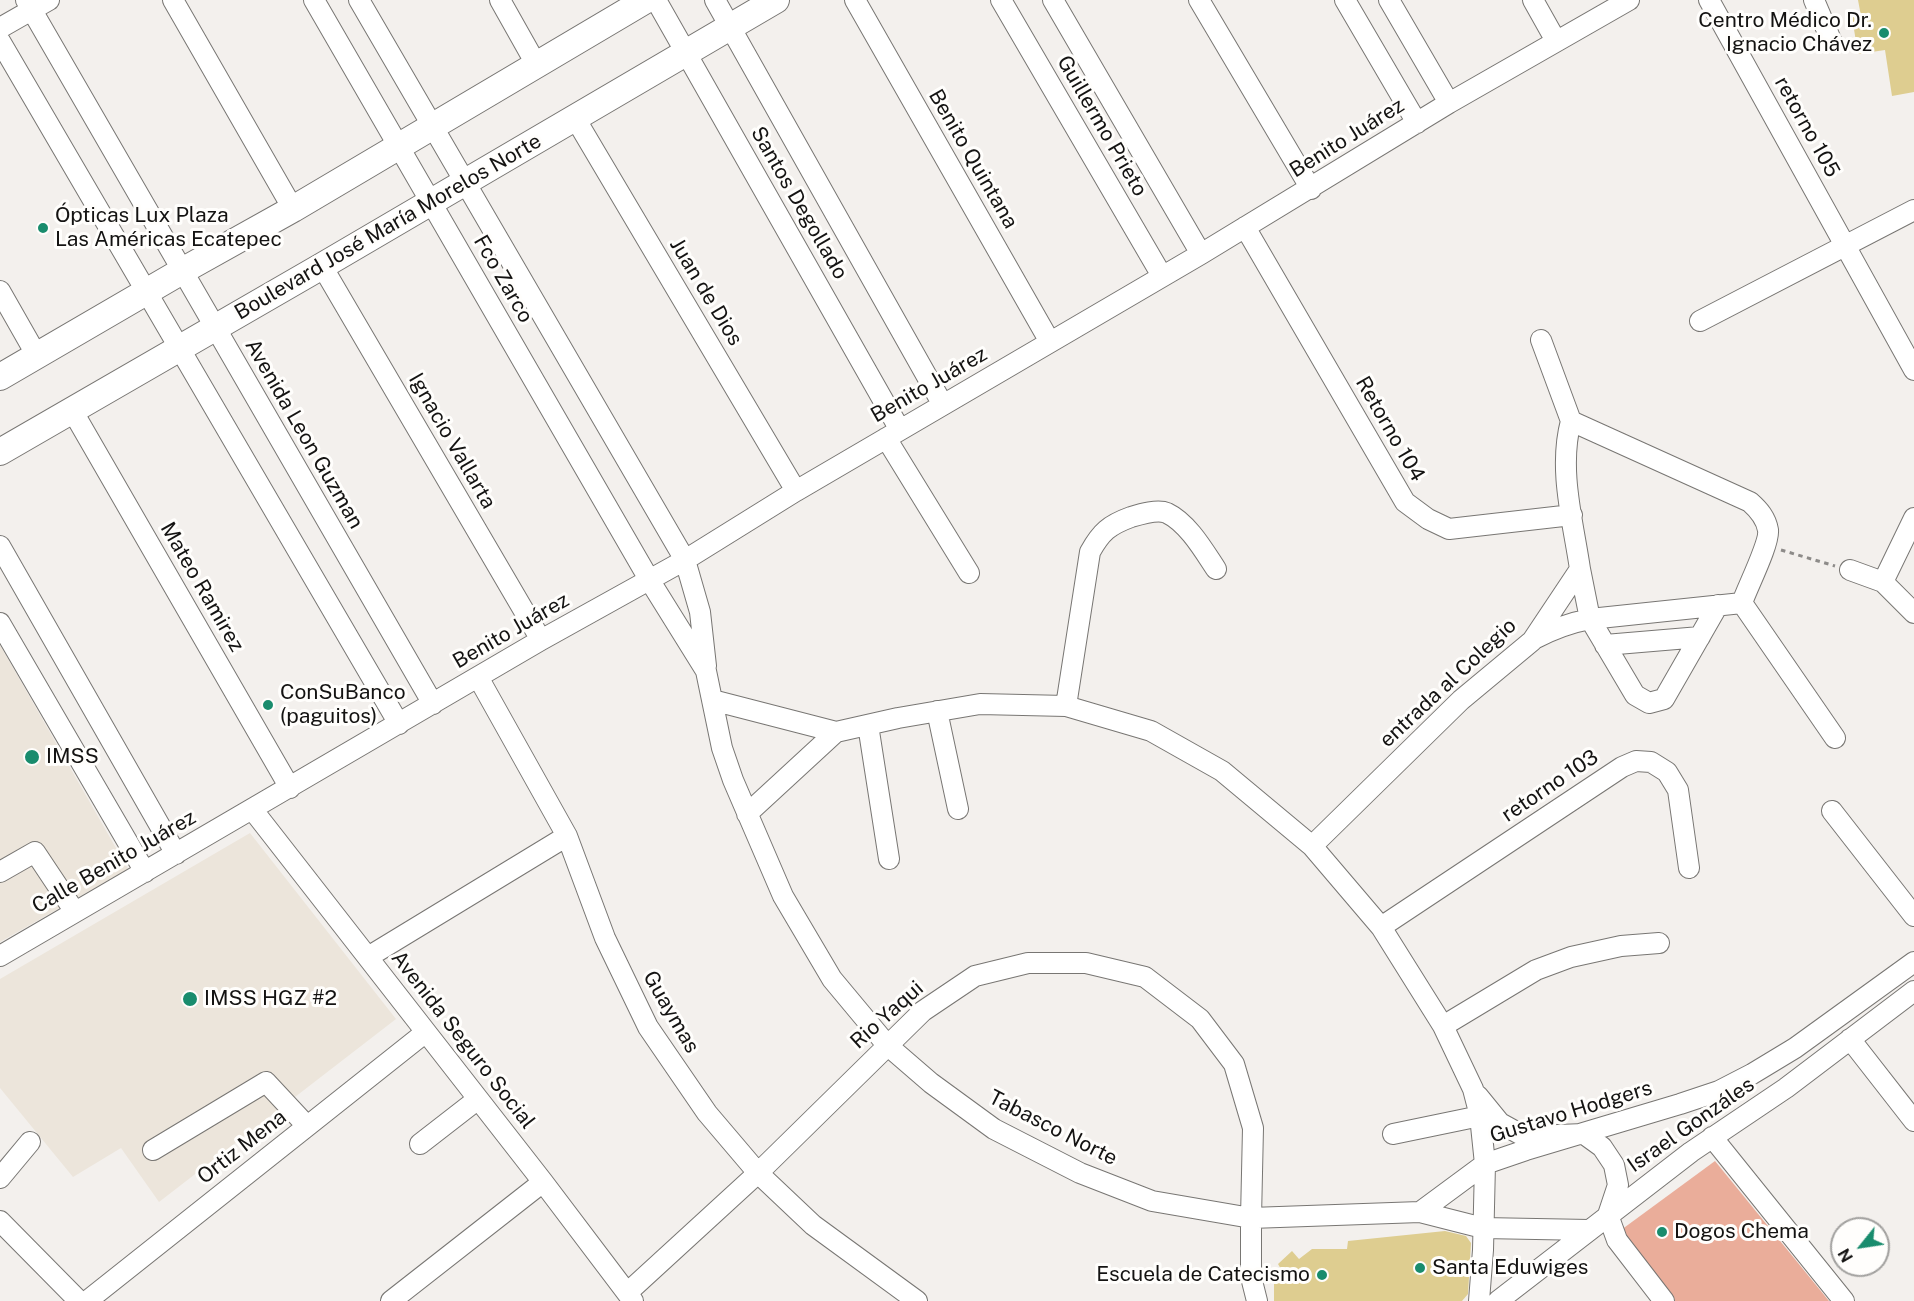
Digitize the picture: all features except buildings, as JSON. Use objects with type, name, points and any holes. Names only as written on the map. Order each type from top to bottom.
[{"type":"main road","points":[[0,377],[293,209],[646,0]]},
{"type":"main road","name":"Boulevard José María Morelos Norte","points":[[0,452],[776,0]]},
{"type":"street","points":[[0,28],[28,5],[49,0]]},
{"type":"street","points":[[172,0],[293,209]]},
{"type":"street","name":"Fco Zarco","points":[[314,0],[650,581]]},
{"type":"street","name":"Fco Zarco","points":[[359,0],[685,560]]},
{"type":"street","points":[[500,0],[536,64]]},
{"type":"street","name":"Santos Degollado","points":[[656,0],[969,573]]},
{"type":"street","name":"Santos Degollado","points":[[715,0],[943,405]]},
{"type":"street","name":"Benito Quintana","points":[[855,0],[1050,342]]},
{"type":"street","name":"Guillermo Prieto","points":[[1001,0],[1162,276]]},
{"type":"street","name":"Guillermo Prieto","points":[[1053,0],[1201,254]]},
{"type":"street","points":[[1199,0],[1311,189]]},
{"type":"street","points":[[1345,0],[1417,123]]},
{"type":"street","points":[[1389,0],[1449,104]]},
{"type":"street","points":[[1533,0],[1556,40]]},
{"type":"street","name":"Benito Juárez","points":[[252,809],[542,640],[650,581],[796,491],[1311,189],[1556,40],[1629,0]]},
{"type":"street","name":"retorno 105","points":[[1709,0],[1914,370]]},
{"type":"street","points":[[1814,0],[1831,40]]},
{"type":"street","name":"Avenida Leon Guzman","points":[[28,5],[433,704]]},
{"type":"street","points":[[0,41],[399,724]]},
{"type":"street","name":"Juan de Dios","points":[[575,118],[796,491]]},
{"type":"street","points":[[1700,321],[1914,210]]},
{"type":"street","name":"Retorno 104","points":[[1245,227],[1406,502],[1428,519],[1449,529],[1572,515]]},
{"type":"street","name":"Ignacio Vallarta","points":[[322,266],[542,640]]},
{"type":"street","points":[[0,291],[37,356]]},
{"type":"street","points":[[1541,340],[1571,421],[1566,442],[1566,478],[1590,619],[1635,695],[1649,703],[1664,699],[1718,605]]},
{"type":"street","name":"Mateo Ramirez","points":[[72,410],[290,788]]},
{"type":"street","points":[[1571,421],[1750,502],[1759,511],[1765,520],[1768,533],[1742,603]]},
{"type":"street","points":[[1066,706],[1090,552],[1100,534],[1115,523],[1143,513],[1166,513],[1191,532],[1216,569]]},
{"type":"street","points":[[1883,582],[1914,518]]},
{"type":"street","points":[[0,546],[176,854]]},
{"type":"street","points":[[685,560],[700,612],[706,671]]},
{"type":"street","name":"entrada al Colegio","points":[[1312,846],[1461,700],[1532,641],[1580,569]]},
{"type":"street","points":[[1850,570],[1883,582],[1914,613]]},
{"type":"street","name":"Tabasco Norte","points":[[650,581],[706,671],[722,748],[747,814],[783,896],[832,979],[887,1045],[931,1083],[994,1129],[1080,1173],[1152,1200],[1251,1218],[1420,1212],[1483,1228],[1589,1230]]},
{"type":"street","points":[[1532,641],[1553,628],[1590,619],[1742,603]]},
{"type":"street","points":[[1742,603],[1835,738]]},
{"type":"street","points":[[0,623],[145,872]]},
{"type":"street","points":[[1605,645],[1700,637]]},
{"type":"street","name":"Guaymas","points":[[478,677],[567,836],[604,938],[648,1027],[707,1113],[758,1173],[813,1225],[917,1301]]},
{"type":"street","name":"Gustavo Hodgers","points":[[712,700],[836,732],[980,704],[1066,706],[1151,731],[1221,771],[1312,846],[1381,927],[1443,1026],[1473,1089],[1480,1116],[1485,1164],[1680,1104]]},
{"type":"street","points":[[937,711],[958,809]]},
{"type":"street","points":[[868,725],[889,859]]},
{"type":"street","points":[[747,814],[836,732]]},
{"type":"street","name":"retorno 103","points":[[1381,927],[1622,767],[1636,761],[1651,762],[1667,772],[1678,790],[1689,868]]},
{"type":"street","name":"Calle Benito Juárez","points":[[0,956],[252,809]]},
{"type":"street","name":"Avenida Seguro Social","points":[[252,809],[630,1297]]},
{"type":"street","points":[[1832,811],[1914,916]]},
{"type":"street","points":[[368,957],[567,836]]},
{"type":"street","points":[[0,872],[35,852],[75,912]]},
{"type":"street","points":[[1443,1026],[1536,970],[1571,957],[1621,946],[1659,943]]},
{"type":"street","name":"Israel Gonzáles","points":[[1680,1104],[1719,1091],[1796,1048],[1914,962]]},
{"type":"street","name":"Rio Yaqui","points":[[630,1297],[923,1011],[975,976],[1028,963],[1086,963],[1145,978],[1200,1019],[1234,1064],[1253,1128],[1251,1277],[1257,1301]]},
{"type":"street","name":"Israel Gonzáles","points":[[1498,1301],[1712,1137],[1786,1088],[1914,991]]},
{"type":"street","name":"Ortiz Mena","points":[[87,1301],[426,1032]]},
{"type":"street","points":[[1850,1039],[1914,1121]]},
{"type":"street","points":[[153,1150],[266,1082],[307,1126]]},
{"type":"street","points":[[1473,1089],[1500,1123],[1520,1134],[1533,1136],[1584,1134],[1602,1147],[1614,1165],[1618,1185],[1608,1215],[1617,1240],[1664,1301]]},
{"type":"street","points":[[420,1144],[478,1099]]},
{"type":"street","points":[[1393,1134],[1480,1116]]},
{"type":"street","points":[[1712,1137],[1844,1301]]},
{"type":"street","points":[[0,1178],[30,1142]]},
{"type":"street","points":[[1420,1212],[1485,1164]]},
{"type":"street","points":[[1479,1301],[1485,1164]]},
{"type":"street","points":[[392,1301],[543,1182]]},
{"type":"street","points":[[0,1221],[79,1301]]},
{"type":"path","points":[[1765,545],[1850,570]]},
{"type":"shaded area","name":"IMSS","points":[[0,645],[128,869],[0,942]]},
{"type":"shaded area","name":"IMSS HGZ #2","points":[[250,833],[396,1019],[159,1202],[121,1148],[73,1177],[0,1088],[0,979]]},
{"type":"shaded area","points":[[1715,1161],[1829,1301],[1675,1301],[1621,1230]]},
{"type":"place","name":"Centro Médico Dr. Ignacio Chávez","points":[[1884,33]]},
{"type":"place","name":"Ópticas Lux Plaza Las Américas Ecatepec","points":[[43,228]]},
{"type":"place","name":"ConSuBanco (paguitos)","points":[[268,705]]},
{"type":"place","name":"IMSS","points":[[32,757]]},
{"type":"place","name":"IMSS HGZ #2","points":[[190,999]]},
{"type":"place","name":"Dogos Chema","points":[[1662,1232]]},
{"type":"place","name":"Santa Eduwiges","points":[[1420,1268]]},
{"type":"place","name":"Escuela de Catecismo","points":[[1322,1275]]}]
